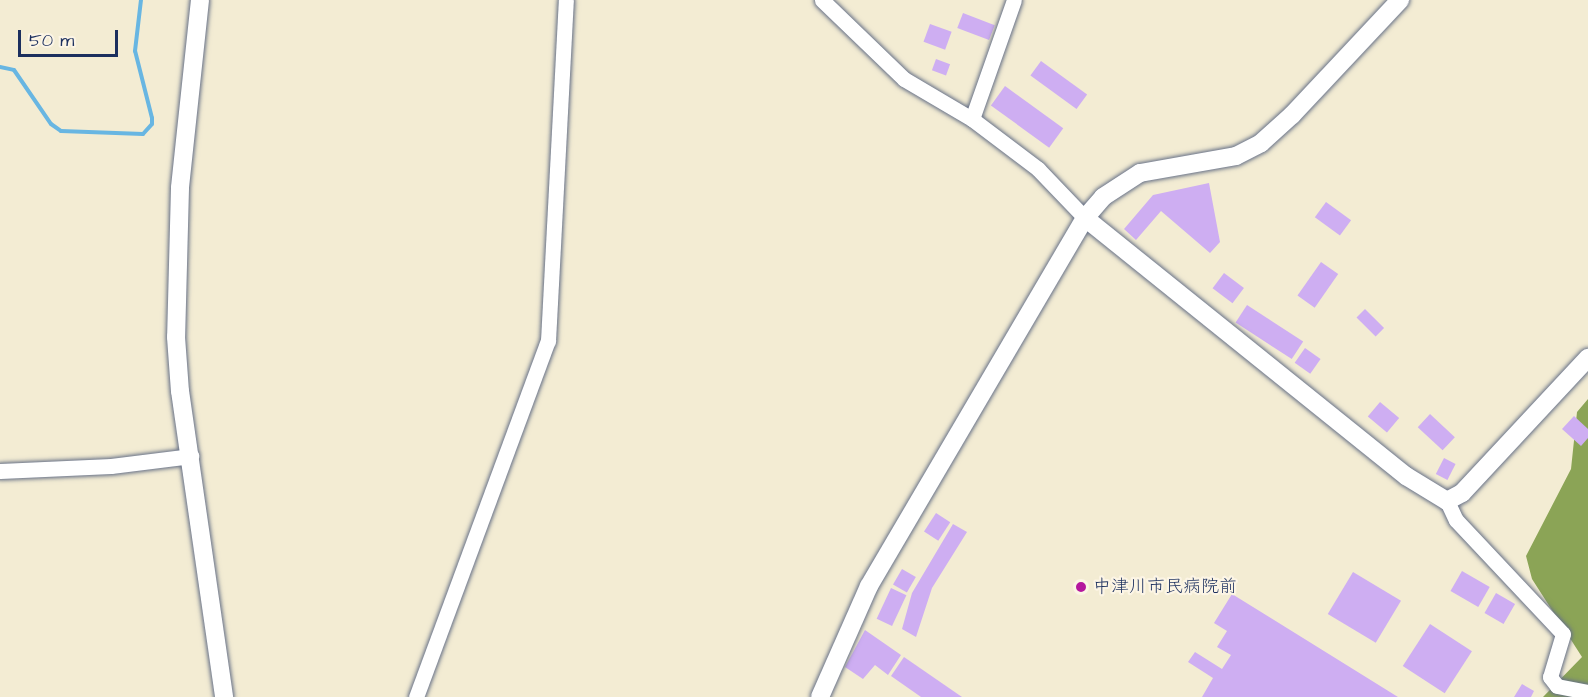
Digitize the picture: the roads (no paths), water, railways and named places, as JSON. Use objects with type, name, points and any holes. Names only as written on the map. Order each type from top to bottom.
[{"type":"street","points":[[200,0],[180,188],[175,282],[180,391],[224,697]]},
{"type":"street","points":[[418,696],[548,341],[566,0]]},
{"type":"street","points":[[822,0],[904,79],[972,119],[1038,169],[1085,218],[1406,476],[1447,501],[1456,520],[1563,634],[1550,677],[1557,686],[1588,692]]},
{"type":"street","points":[[972,119],[1014,0]]},
{"type":"street","points":[[820,697],[869,585],[1085,218],[1110,192],[1140,174],[1236,156],[1261,143],[1292,115],[1400,0]]},
{"type":"street","points":[[1447,501],[1462,493],[1588,358]]},
{"type":"street","points":[[0,471],[111,466],[191,456]]},
{"type":"waterway","points":[[0,67],[14,70],[51,124],[61,131],[143,134],[152,124],[152,118],[135,51],[141,0]]},
{"type":"place","name":"中津川市民病院前","points":[[1081,587]]}]
